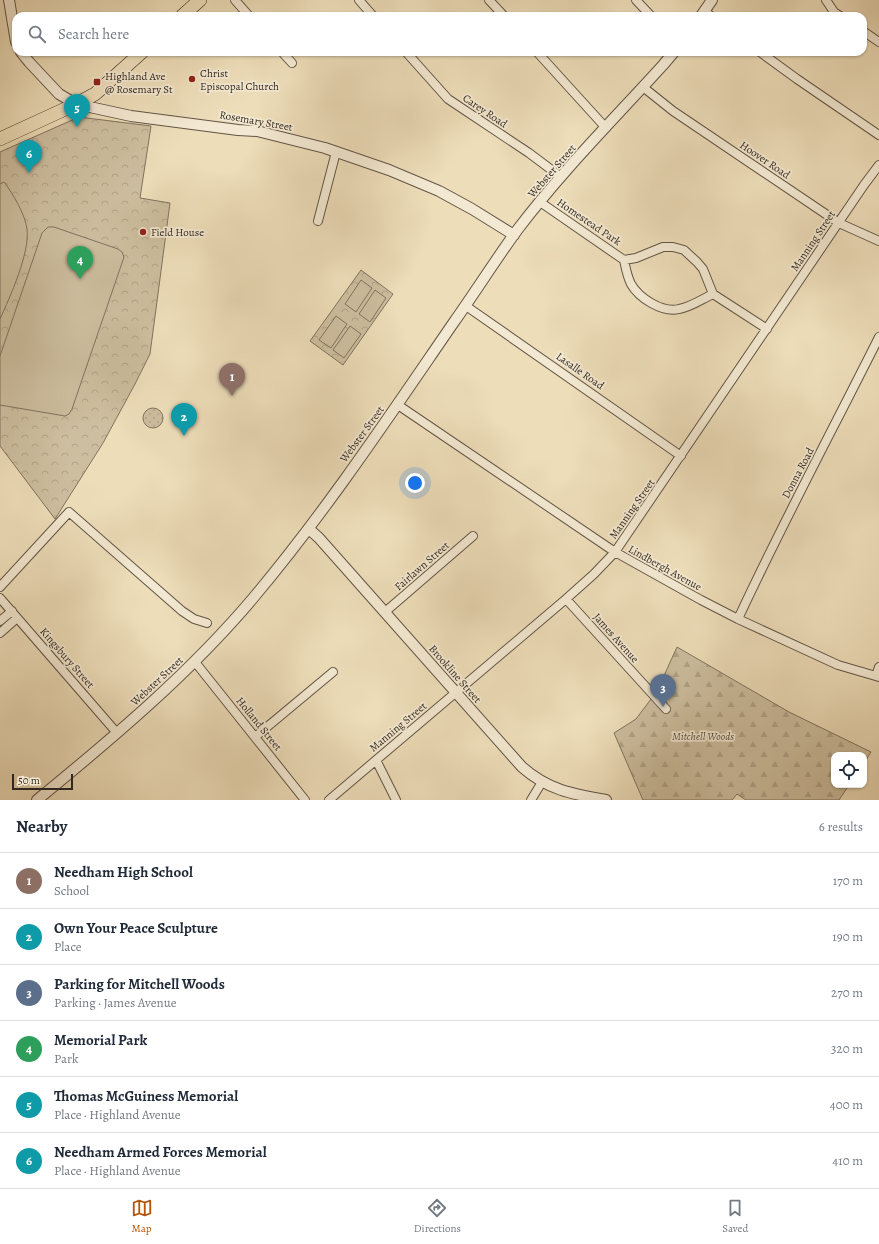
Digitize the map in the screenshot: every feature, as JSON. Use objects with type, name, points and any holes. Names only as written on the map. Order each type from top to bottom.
[{"type":"main road","points":[[186,12],[200,0]]},
{"type":"main road","points":[[0,139],[76,104],[100,90],[138,56]]},
{"type":"street","points":[[9,0],[12,18]]},
{"type":"street","points":[[234,0],[245,12]]},
{"type":"street","points":[[359,0],[370,12]]},
{"type":"street","points":[[489,0],[500,12]]},
{"type":"street","points":[[636,0],[647,12]]},
{"type":"street","points":[[707,12],[712,0]]},
{"type":"street","points":[[826,0],[834,12]]},
{"type":"street","points":[[867,34],[879,42]]},
{"type":"street","name":"Rosemary Street","points":[[24,56],[59,94],[76,104],[131,116],[238,130],[257,131],[325,148],[389,170],[439,191],[514,235]]},
{"type":"street","points":[[286,56],[292,63]]},
{"type":"street","name":"Carey Road","points":[[410,56],[448,99],[529,153],[561,177]]},
{"type":"street","points":[[541,56],[606,128]]},
{"type":"street","name":"Webster Street","points":[[37,800],[117,733],[195,662],[253,598],[308,529],[398,405],[514,235],[561,177],[671,56]]},
{"type":"street","points":[[765,56],[879,135]]},
{"type":"street","name":"Hoover Road","points":[[643,88],[673,111],[838,224],[879,240]]},
{"type":"street","points":[[318,221],[336,152]]},
{"type":"street","name":"Manning Street","points":[[329,800],[566,599],[594,574],[615,552],[879,165]]},
{"type":"street","name":"Homestead Park","points":[[540,202],[624,260],[636,258],[668,246],[678,248],[688,253],[703,269],[713,294],[679,310],[661,307],[643,296],[634,288],[626,272],[624,260]]},
{"type":"street","points":[[713,294],[767,329]]},
{"type":"street","name":"Lasalle Road","points":[[466,306],[681,456]]},
{"type":"street","name":"Donna Road","points":[[738,619],[771,549],[879,337]]},
{"type":"street","name":"Lindbergh Avenue","points":[[398,405],[615,552],[647,571],[738,619],[838,665],[878,677]]},
{"type":"street","points":[[0,586],[69,512],[182,611],[194,619],[207,622]]},
{"type":"street","name":"Brookline Street","points":[[308,529],[319,538],[514,758],[531,775],[555,789],[606,800]]},
{"type":"street","name":"Fairlawn Street","points":[[385,612],[473,536]]},
{"type":"street","name":"Kingsbury Street","points":[[0,598],[117,733]]},
{"type":"street","name":"James Avenue","points":[[566,599],[666,709]]},
{"type":"street","points":[[0,621],[15,614]]},
{"type":"street","points":[[0,633],[15,614]]},
{"type":"street","name":"Holland Street","points":[[195,662],[305,800]]},
{"type":"street","points":[[878,677],[879,667]]},
{"type":"street","points":[[255,737],[333,672]]},
{"type":"street","points":[[376,760],[396,800]]},
{"type":"street","points":[[531,800],[542,782]]},
{"type":"green space","points":[[79,117],[151,126],[140,198],[170,203],[150,354],[103,443],[55,519],[0,446],[0,152]]},
{"type":"green space","points":[[4,182],[15,198],[24,217],[27,229],[27,239],[18,275],[0,319],[0,184]]},
{"type":"green space","points":[[48,227],[54,227],[118,249],[122,252],[124,257],[72,409],[69,414],[65,416],[0,405],[0,356],[42,233]]},
{"type":"green space","points":[[361,270],[393,294],[343,365],[310,341]]},
{"type":"green space","points":[[361,280],[372,288],[356,312],[345,304]]},
{"type":"green space","points":[[375,290],[386,298],[370,322],[359,314]]},
{"type":"green space","points":[[336,316],[347,324],[331,348],[319,340]]},
{"type":"green space","points":[[350,326],[361,334],[344,358],[333,350]]},
{"type":"green space","points":[[153,408],[160,411],[163,418],[160,425],[153,428],[146,425],[143,418],[146,411]]},
{"type":"green space","name":"Mitchell Woods","points":[[677,647],[789,712],[871,752],[867,758],[867,752],[831,752],[831,788],[847,788],[839,800],[746,800],[737,794],[732,800],[643,800],[614,733],[636,719],[657,691]]},
{"type":"place","name":"Christ Episcopal Church","points":[[192,79]]},
{"type":"place","name":"Highland Ave @ Rosemary St","points":[[97,82]]},
{"type":"place","name":"Thomas McGuiness Memorial","points":[[77,127]]},
{"type":"place","name":"Needham Armed Forces Memorial","points":[[29,173]]},
{"type":"place","name":"Field House","points":[[143,232]]},
{"type":"place","name":"Memorial Park","points":[[80,279]]},
{"type":"place","name":"Needham High School","points":[[232,396]]},
{"type":"place","name":"Own Your Peace Sculpture","points":[[184,436]]},
{"type":"place","name":"Parking for Mitchell Woods","points":[[663,707]]}]
